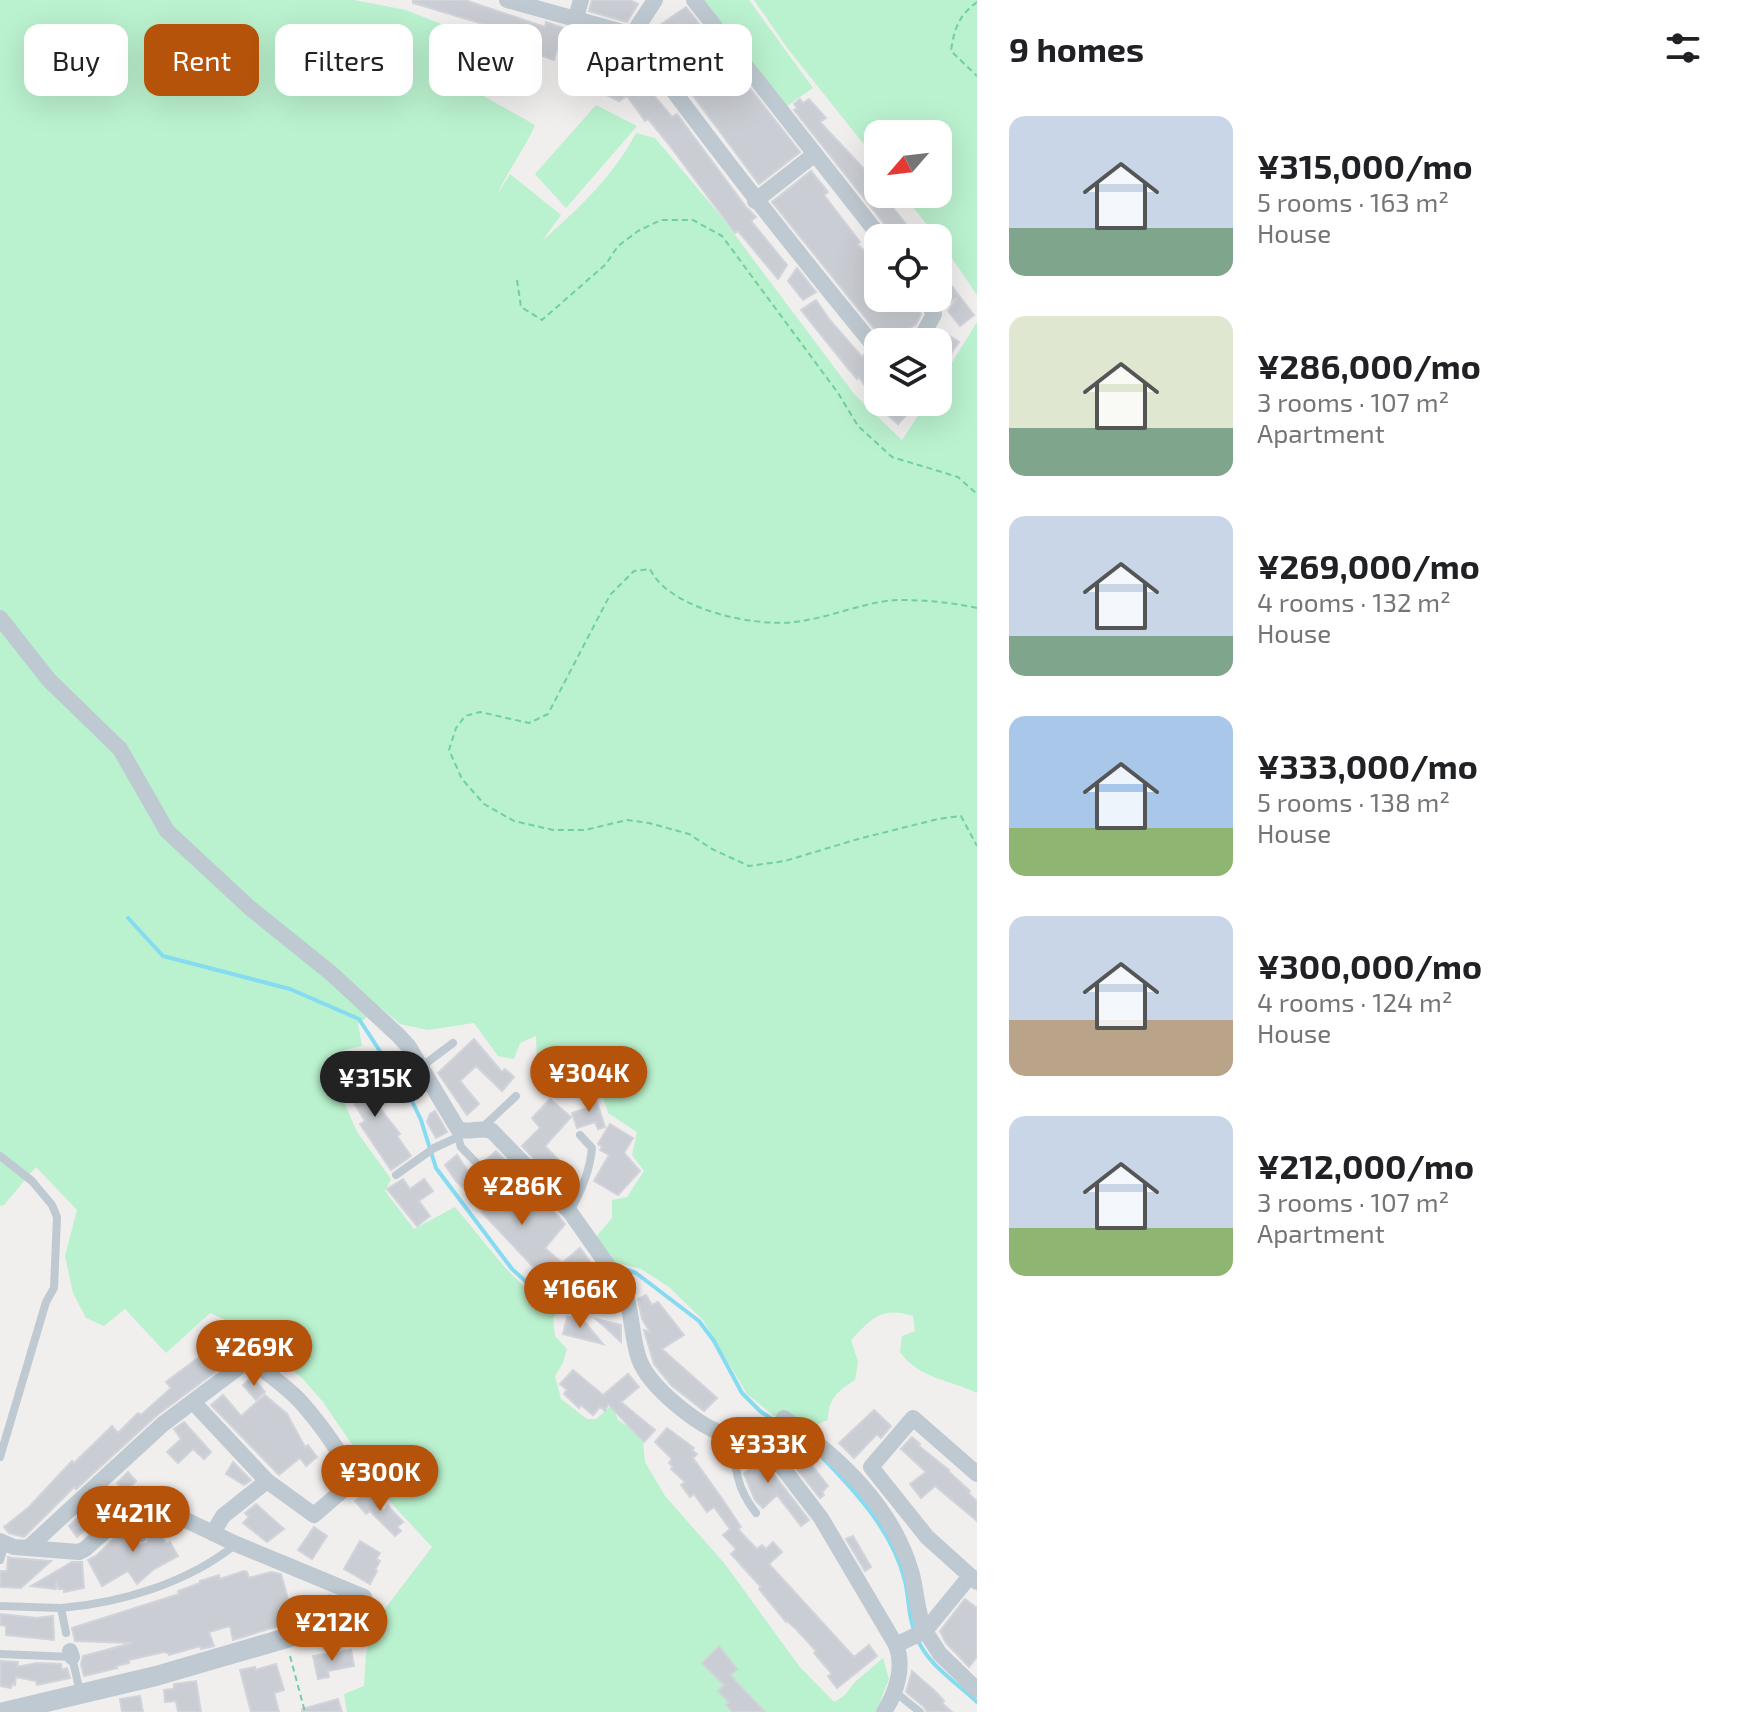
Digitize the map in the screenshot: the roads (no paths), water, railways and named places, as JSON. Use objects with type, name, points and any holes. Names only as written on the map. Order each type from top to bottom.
[{"type":"street","points":[[507,0],[591,24]]},
{"type":"street","points":[[575,20],[581,0]]},
{"type":"street","points":[[639,24],[655,0]]},
{"type":"street","points":[[694,0],[870,224]]},
{"type":"street","points":[[678,96],[755,201],[864,334]]},
{"type":"street","points":[[755,201],[815,154]]},
{"type":"street","points":[[0,618],[49,680],[120,749],[167,831],[250,908],[332,974],[398,1035],[459,1134],[483,1127],[503,1140],[570,1212],[627,1297],[628,1316],[640,1363],[656,1385],[696,1418],[725,1435],[757,1436],[912,1637],[940,1654],[977,1690]]},
{"type":"street","points":[[28,1548],[163,1424],[243,1364],[255,1363],[298,1400],[324,1431],[351,1473],[351,1483],[314,1515],[267,1481],[194,1403]]},
{"type":"street","points":[[784,1418],[824,1447],[852,1473],[875,1501],[892,1529],[911,1571],[917,1610],[912,1637]]},
{"type":"street","points":[[884,1712],[895,1692],[901,1656],[912,1637],[974,1579],[927,1537],[871,1467],[913,1418],[977,1474]]},
{"type":"street","points":[[213,1533],[223,1516],[267,1481]]},
{"type":"street","points":[[2,1548],[79,1552],[138,1502],[148,1502],[236,1544],[364,1597],[366,1605],[352,1619],[285,1639],[156,1676],[4,1712]]},
{"type":"lane","points":[[420,1067],[453,1043]]},
{"type":"lane","points":[[389,1090],[411,1090],[430,1085]]},
{"type":"lane","points":[[483,1127],[516,1096]]},
{"type":"lane","points":[[396,1175],[459,1134],[461,1147],[521,1209],[544,1187]]},
{"type":"lane","points":[[570,1212],[585,1179],[592,1148],[580,1135]]},
{"type":"lane","points":[[0,1156],[32,1181],[52,1205],[57,1217],[54,1288],[46,1302],[0,1457]]},
{"type":"lane","points":[[735,1436],[733,1466],[744,1495],[756,1513]]},
{"type":"lane","points":[[123,1515],[142,1538]]},
{"type":"lane","points":[[0,1606],[61,1608],[101,1605],[183,1575],[223,1555],[236,1544]]},
{"type":"lane","points":[[61,1608],[66,1633]]},
{"type":"lane","points":[[0,1654],[71,1654],[81,1694]]},
{"type":"lane","points":[[895,1692],[920,1712]]},
{"type":"waterway","points":[[128,918],[163,956],[290,989],[359,1019],[411,1099],[436,1168],[512,1269],[531,1286],[551,1296],[568,1295],[583,1290],[608,1273]]},
{"type":"waterway","points":[[617,1271],[625,1269],[636,1273],[699,1321],[714,1341],[742,1393],[760,1411],[782,1426]]},
{"type":"waterway","points":[[823,1458],[861,1499],[892,1546],[905,1581],[914,1630]]},
{"type":"waterway","points":[[917,1638],[935,1665],[977,1702]]}]
